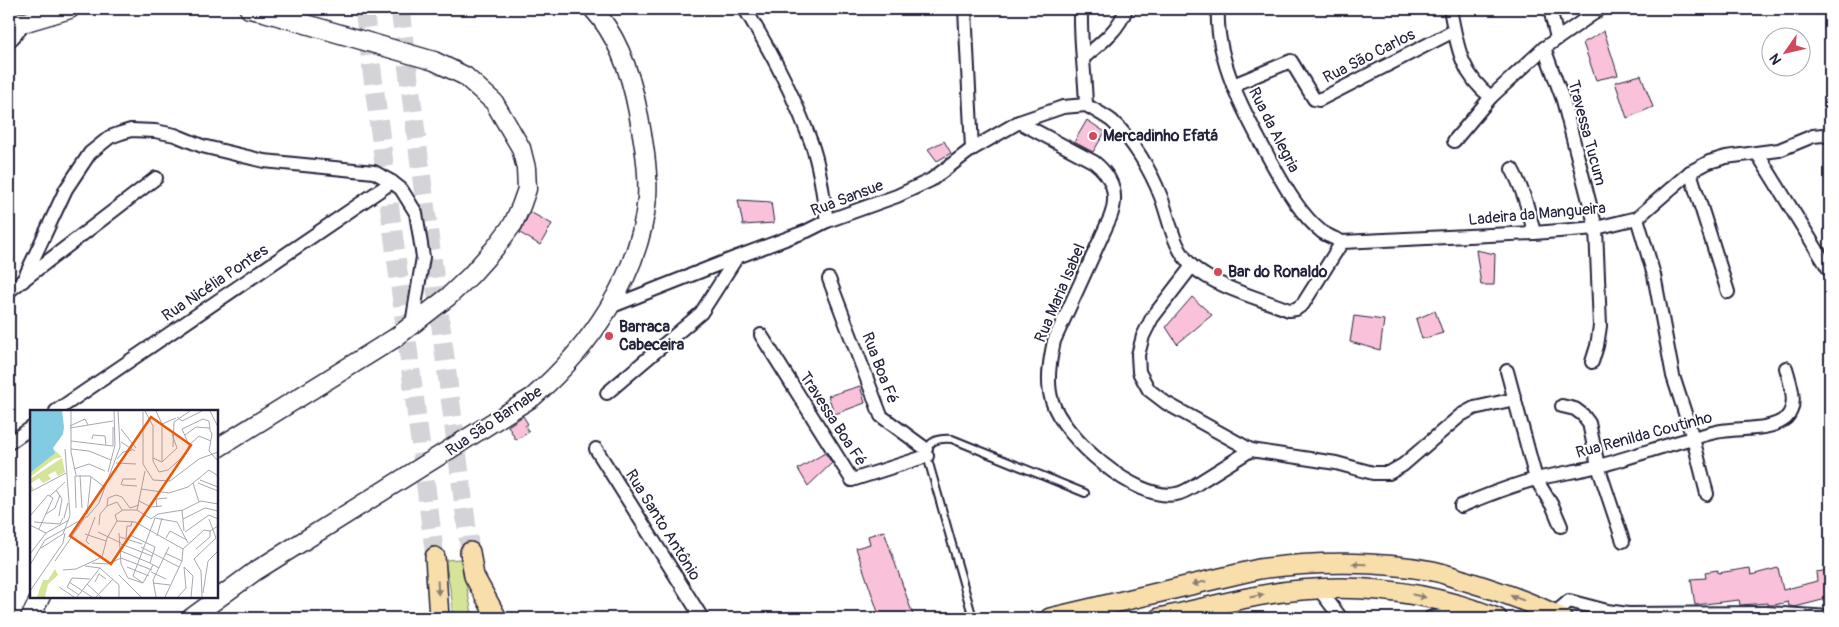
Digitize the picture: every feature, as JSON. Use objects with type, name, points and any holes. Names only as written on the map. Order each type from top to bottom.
[{"type":"main road","points":[[470,552],[482,618]]},
{"type":"main road","points":[[435,557],[439,618]]},
{"type":"main road","points":[[1050,618],[1259,569],[1331,564],[1361,564],[1435,572],[1562,611]]},
{"type":"main road","points":[[474,576],[497,618]]},
{"type":"main road","points":[[1158,618],[1264,595],[1318,588],[1362,588],[1407,593],[1479,611],[1496,618]]},
{"type":"street","points":[[9,42],[18,21],[70,9]]},
{"type":"street","points":[[218,449],[395,338],[448,297],[471,275],[513,224],[526,189],[526,168],[521,148],[494,102],[465,76],[434,61],[249,9]]},
{"type":"street","name":"Rua São Barnabe","points":[[191,618],[254,572],[533,398],[569,363],[610,307],[637,244],[647,197],[646,173],[641,127],[630,76],[609,30],[593,9]]},
{"type":"street","points":[[745,9],[757,28],[791,94],[812,144],[828,221]]},
{"type":"street","points":[[965,9],[972,150]]},
{"type":"street","points":[[1081,9],[1080,33],[1086,105],[1111,121],[1130,142],[1150,173],[1161,198],[1176,243],[1192,266],[1224,285],[1289,310],[1296,309],[1303,304],[1342,242]]},
{"type":"street","points":[[1083,58],[1119,24],[1126,9]]},
{"type":"street","name":"Rua da Alegria","points":[[1218,9],[1217,22],[1223,52],[1233,84],[1248,119],[1280,178],[1303,212],[1322,232],[1342,242]]},
{"type":"street","points":[[1450,9],[1464,67],[1473,82],[1491,97]]},
{"type":"street","points":[[1550,9],[1557,38]]},
{"type":"street","points":[[1454,141],[1491,97],[1544,48],[1600,9]]},
{"type":"street","name":"Rua São Carlos","points":[[1233,84],[1292,61],[1314,98],[1319,100],[1454,31]]},
{"type":"street","name":"Travessa Tucum","points":[[1544,48],[1563,100],[1596,228],[1600,326],[1592,362]]},
{"type":"street","name":"Rua Sansue","points":[[610,307],[807,231],[828,221],[897,196],[931,180],[972,150],[1018,122],[1063,106],[1086,105]]},
{"type":"street","name":"Rua Maria Isabel","points":[[1018,122],[1094,162],[1103,169],[1110,180],[1114,194],[1114,207],[1110,218],[1054,341],[1051,356],[1049,376],[1051,399],[1054,408],[1074,437],[1098,462],[1118,475],[1162,494],[1177,494],[1251,450]]},
{"type":"street","points":[[22,281],[66,189],[90,153],[110,137],[131,130],[155,131],[174,135],[202,146],[264,161],[374,172],[392,182],[401,189],[416,212],[423,257],[412,324]]},
{"type":"street","name":"Ladeira da Mangueira","points":[[1342,242],[1534,233],[1596,228],[1636,218],[1690,172],[1709,162],[1726,157],[1779,150],[1813,136],[1822,135],[1830,137]]},
{"type":"street","points":[[1757,153],[1830,271]]},
{"type":"street","points":[[1512,169],[1527,202],[1534,233]]},
{"type":"street","points":[[1690,172],[1728,292]]},
{"type":"street","points":[[9,292],[156,178]]},
{"type":"street","name":"Rua Nicélia Pontes","points":[[57,410],[392,182]]},
{"type":"street","points":[[1636,218],[1654,274],[1674,376],[1693,438],[1707,494]]},
{"type":"street","points":[[607,393],[700,313],[737,257]]},
{"type":"street","points":[[1192,266],[1152,318],[1143,336],[1138,355],[1139,372],[1149,390],[1166,403],[1251,450],[1336,463],[1373,473],[1389,473],[1403,465],[1461,414],[1474,408],[1514,399]]},
{"type":"street","name":"Rua Boa Fé","points":[[829,279],[880,416],[927,453]]},
{"type":"street","name":"Travessa Boa Fé","points":[[761,335],[852,480],[927,453]]},
{"type":"street","name":"Rua Renilda Coutinho","points":[[1461,506],[1500,490],[1536,479],[1598,466],[1693,438],[1738,428],[1764,427],[1777,424],[1792,409],[1792,393],[1786,368]]},
{"type":"street","points":[[1507,371],[1536,479],[1554,507],[1561,526]]},
{"type":"street","points":[[1562,406],[1575,409],[1589,423],[1598,466],[1623,541]]},
{"type":"street","points":[[9,443],[30,429]]},
{"type":"street","name":"Rua Santo Antônio","points":[[596,448],[702,618]]},
{"type":"street","points":[[1318,588],[1341,618]]},
{"type":"street","points":[[30,618],[40,597]]},
{"type":"street","points":[[1430,618],[1479,611]]},
{"type":"street","points":[[1562,611],[1607,611],[1628,614],[1766,613],[1830,617]]},
{"type":"lane","points":[[973,618],[927,453],[931,442],[939,438],[952,439],[1085,493]]},
{"type":"green space","points":[[461,559],[473,618],[452,618],[452,600],[445,560]]},
{"type":"building","points":[[1604,31],[1618,75],[1596,80],[1583,43]]},
{"type":"building","points":[[1641,75],[1653,107],[1627,118],[1615,82]]},
{"type":"building","points":[[1087,120],[1105,132],[1093,152],[1074,142]]},
{"type":"building","points":[[944,141],[951,153],[937,161],[928,149]]},
{"type":"building","points":[[738,200],[771,202],[774,223],[743,225]]},
{"type":"building","points":[[530,212],[552,224],[540,245],[520,233]]},
{"type":"building","points":[[1476,250],[1495,254],[1494,285],[1481,285]]},
{"type":"building","points":[[1192,297],[1212,315],[1177,344],[1166,327]]},
{"type":"building","points":[[1435,311],[1443,333],[1422,339],[1416,319]]},
{"type":"building","points":[[1354,316],[1384,320],[1380,350],[1350,342]]},
{"type":"building","points":[[860,386],[865,403],[835,414],[828,396]]},
{"type":"building","points":[[523,416],[528,424],[525,426],[529,432],[516,440],[508,426]]},
{"type":"building","points":[[825,453],[832,463],[808,486],[798,469]]},
{"type":"building","points":[[884,531],[914,618],[880,618],[856,548],[870,544],[868,536]]},
{"type":"building","points":[[1750,568],[1751,575],[1778,568],[1783,590],[1817,581],[1816,572],[1830,570],[1830,598],[1795,607],[1789,606],[1788,602],[1774,605],[1768,605],[1768,603],[1740,605],[1739,600],[1695,605],[1691,579],[1706,578],[1705,572],[1718,570],[1718,573]]},
{"type":"tunnel","points":[[364,9],[435,557]]},
{"type":"tunnel","points":[[400,9],[470,552]]},
{"type":"place","name":"Mercadinho Efatá","points":[[1093,136]]},
{"type":"place","name":"Bar do Ronaldo","points":[[1218,272]]},
{"type":"place","name":"Barraca Cabeceira","points":[[609,336]]}]
